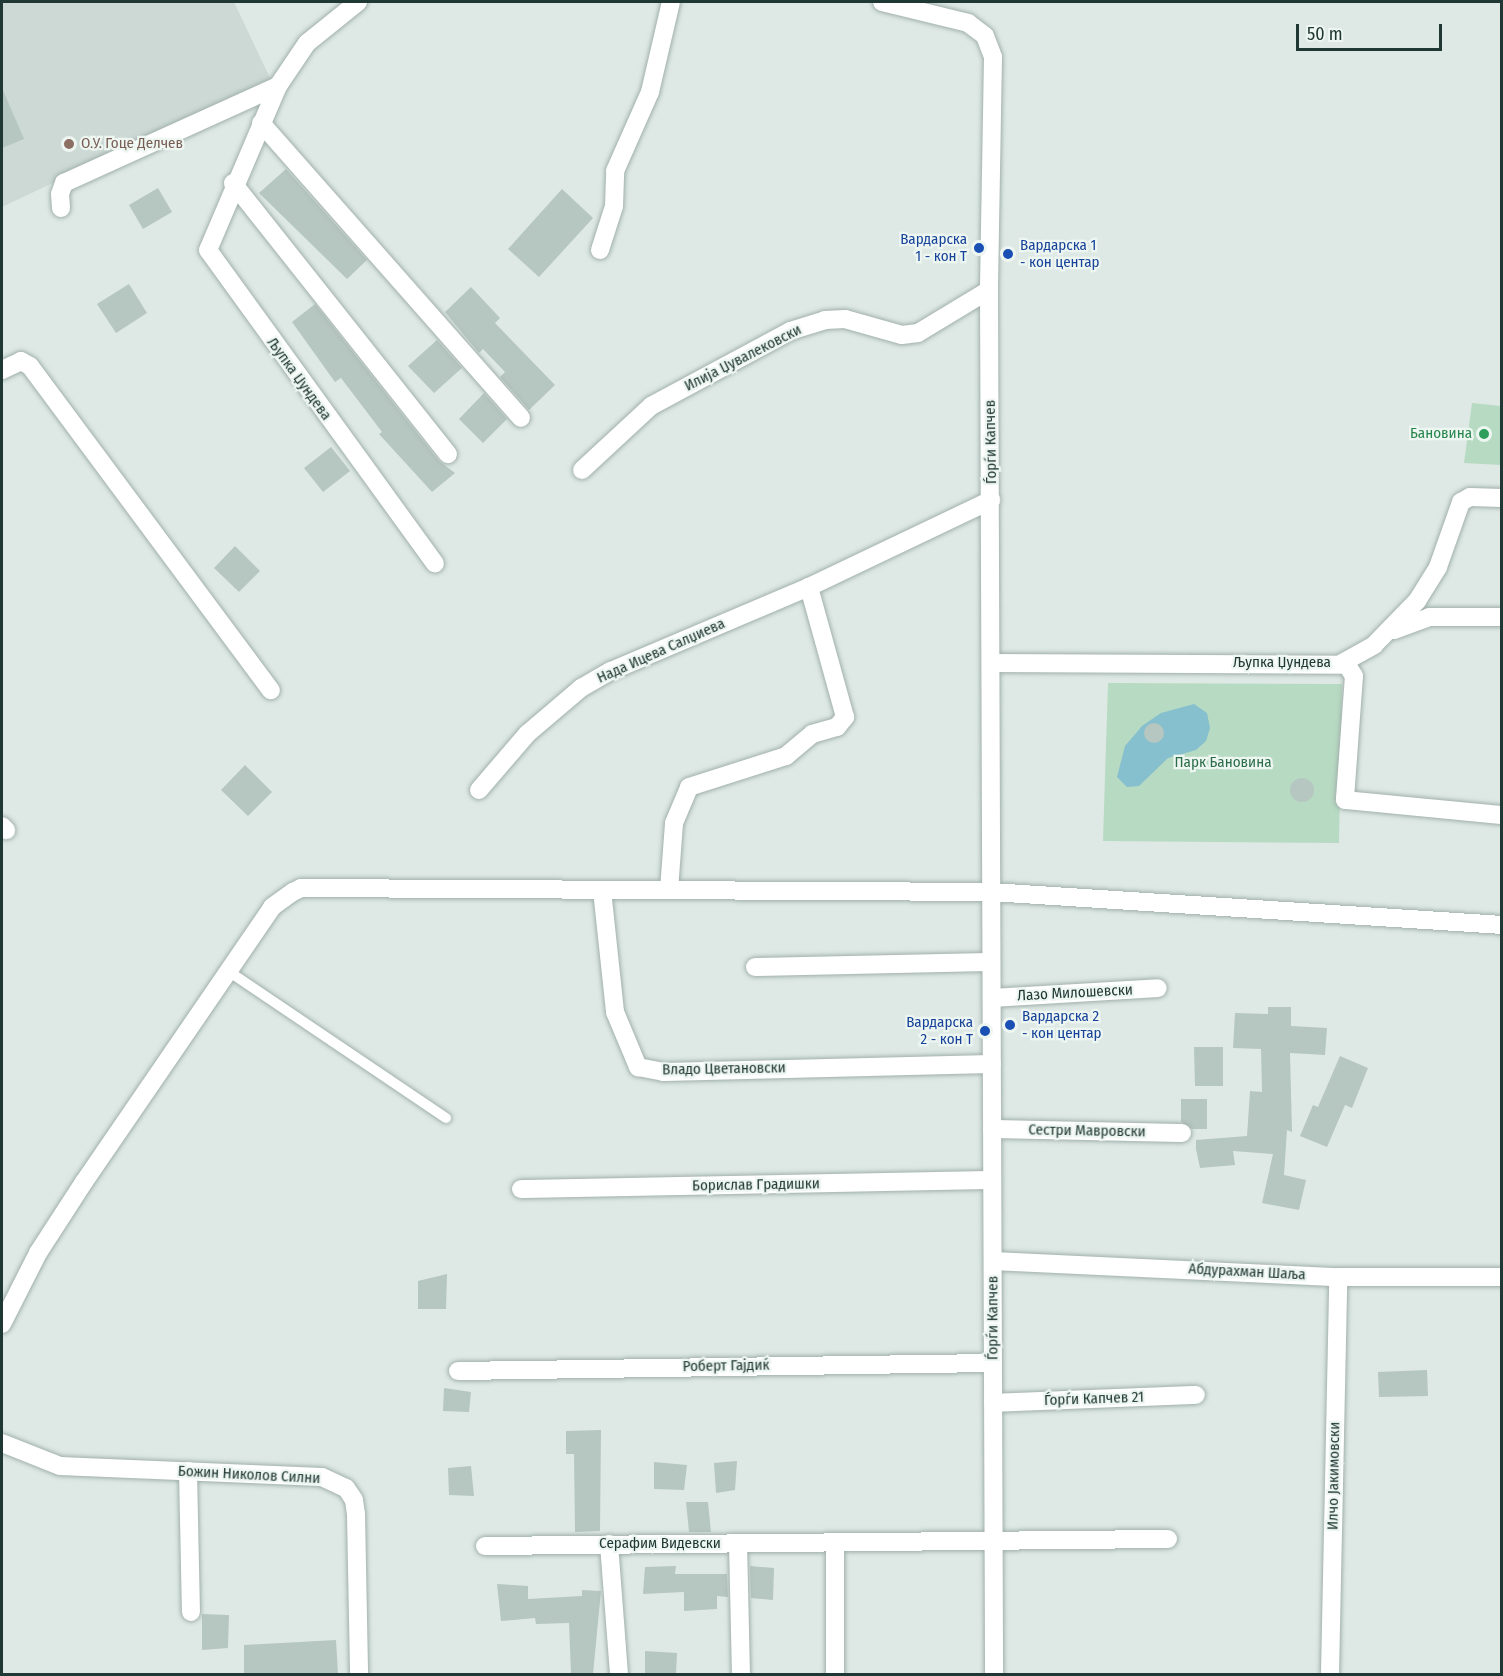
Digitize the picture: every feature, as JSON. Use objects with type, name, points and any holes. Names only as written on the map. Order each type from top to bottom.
[{"type":"street","name":"Љупка Џундева","points":[[358,2],[307,43],[278,86],[209,239],[208,250],[213,261],[435,564]]},
{"type":"street","points":[[600,250],[614,206],[615,171],[650,92],[671,2]]},
{"type":"street","name":"Ѓорѓи Капчев","points":[[882,2],[969,23],[979,28],[991,46],[989,290],[994,1674]]},
{"type":"street","points":[[61,208],[60,194],[64,183],[278,86]]},
{"type":"street","points":[[261,123],[521,418]]},
{"type":"street","points":[[233,183],[448,454]]},
{"type":"street","name":"Илија Џувалековски","points":[[582,470],[651,406],[790,331],[825,320],[845,319],[902,335],[918,333],[989,290]]},
{"type":"street","points":[[2,370],[21,361],[30,366],[271,690]]},
{"type":"street","points":[[1384,635],[1417,601],[1438,567],[1461,502],[1466,497],[1502,498]]},
{"type":"street","name":"Нада Ицева Салџиева","points":[[479,790],[528,734],[581,688],[611,671],[809,586],[991,500]]},
{"type":"street","points":[[669,890],[674,823],[689,788],[786,756],[812,734],[837,727],[845,717],[809,586]]},
{"type":"street","points":[[1342,663],[1384,635],[1429,617],[1502,617]]},
{"type":"street","name":"Љупка Џундева","points":[[992,663],[1342,663],[1351,667],[1354,676],[1345,800],[1502,815]]},
{"type":"street","points":[[2,1324],[38,1253],[228,971],[272,907],[283,896],[301,888],[991,892],[1502,925]]},
{"type":"street","name":"Владо Цветановски","points":[[602,890],[615,1012],[638,1067],[663,1071],[992,1064]]},
{"type":"street","points":[[755,967],[991,962]]},
{"type":"street","name":"Лазо Милошевски","points":[[992,998],[1158,988]]},
{"type":"street","name":"Сестри Мавровски","points":[[992,1129],[1182,1133]]},
{"type":"street","name":"Борислав Градишки","points":[[520,1189],[992,1180]]},
{"type":"street","name":"Абдурахман Шаља","points":[[993,1261],[1338,1277],[1502,1276]]},
{"type":"street","name":"Илчо Јакимовски","points":[[1330,1674],[1338,1277]]},
{"type":"street","name":"Роберт Гајдиќ","points":[[458,1371],[993,1363]]},
{"type":"street","name":"Ѓорѓи Капчев 21","points":[[993,1402],[1196,1395]]},
{"type":"street","name":"Божин Николов Силни","points":[[2,1443],[60,1466],[321,1477],[346,1488],[354,1500],[356,1514],[359,1674]]},
{"type":"street","points":[[188,1471],[191,1612]]},
{"type":"street","name":"Серафим Видевски","points":[[485,1545],[1168,1539]]},
{"type":"street","points":[[835,1542],[835,1674]]},
{"type":"street","points":[[738,1543],[741,1674]]},
{"type":"street","points":[[609,1544],[619,1674]]},
{"type":"lane","points":[[228,971],[446,1118]]},
{"type":"shaded area","name":"О.У. Гоце Делчев","points":[[2,2],[234,2],[271,80],[2,207]]},
{"type":"green space","name":"Бановина","points":[[1472,403],[1501,406],[1501,465],[1464,463]]},
{"type":"green space","name":"Парк Бановина","points":[[1108,683],[1342,684],[1339,843],[1103,841]]},
{"type":"water","points":[[1194,704],[1207,713],[1210,728],[1206,741],[1196,750],[1168,758],[1139,786],[1127,787],[1117,777],[1125,746],[1142,726],[1161,713]]},
{"type":"building","points":[[2,88],[24,139],[2,148]]},
{"type":"building","points":[[286,169],[367,260],[347,279],[259,193]]},
{"type":"building","points":[[158,188],[172,212],[143,229],[129,205]]},
{"type":"building","points":[[562,189],[593,218],[539,277],[508,249]]},
{"type":"building","points":[[129,284],[147,313],[116,333],[97,304]]},
{"type":"building","points":[[471,287],[500,318],[495,323],[555,385],[529,410],[500,377],[505,372],[483,349],[479,353],[445,312]]},
{"type":"building","points":[[315,304],[439,461],[455,473],[432,492],[379,434],[382,432],[341,378],[335,382],[292,322]]},
{"type":"building","points":[[437,340],[462,368],[434,393],[408,366]]},
{"type":"building","points":[[484,393],[507,419],[483,443],[459,419]]},
{"type":"building","points":[[331,447],[350,471],[323,492],[304,468]]},
{"type":"building","points":[[235,546],[260,571],[239,592],[214,568]]},
{"type":"building","points":[[1150,723],[1158,723],[1164,729],[1164,737],[1158,743],[1150,743],[1144,737],[1144,729]]},
{"type":"building","points":[[245,765],[272,792],[248,816],[221,790]]},
{"type":"building","points":[[1302,778],[1311,781],[1314,790],[1311,799],[1302,802],[1293,799],[1290,790],[1293,781]]},
{"type":"building","points":[[1268,1007],[1291,1007],[1291,1026],[1327,1028],[1325,1055],[1290,1053],[1292,1132],[1287,1130],[1284,1175],[1306,1180],[1299,1210],[1262,1203],[1273,1154],[1233,1151],[1235,1165],[1200,1168],[1196,1149],[1196,1140],[1247,1136],[1250,1091],[1262,1092],[1261,1049],[1233,1048],[1235,1013],[1268,1014]]},
{"type":"building","points":[[1194,1047],[1223,1047],[1223,1086],[1195,1086]]},
{"type":"building","points":[[1340,1056],[1368,1068],[1352,1108],[1345,1105],[1327,1147],[1300,1136],[1313,1105],[1318,1107]]},
{"type":"building","points":[[1181,1099],[1207,1099],[1207,1129],[1192,1129],[1181,1122]]},
{"type":"building","points":[[447,1274],[446,1309],[418,1309],[418,1281]]},
{"type":"building","points":[[1427,1370],[1428,1396],[1379,1397],[1378,1372]]},
{"type":"building","points":[[444,1388],[471,1392],[469,1412],[443,1411]]},
{"type":"building","points":[[601,1430],[600,1531],[575,1532],[574,1454],[566,1454],[566,1431]]},
{"type":"building","points":[[737,1461],[735,1490],[716,1493],[714,1463]]},
{"type":"building","points":[[654,1462],[687,1465],[684,1490],[654,1489]]},
{"type":"building","points":[[471,1466],[474,1496],[449,1495],[448,1468]]},
{"type":"building","points":[[686,1502],[708,1502],[711,1532],[689,1532]]},
{"type":"building","points":[[676,1566],[675,1574],[727,1574],[728,1597],[717,1596],[717,1609],[684,1611],[684,1592],[643,1594],[645,1567]]},
{"type":"building","points":[[750,1566],[774,1568],[773,1600],[751,1598]]},
{"type":"building","points":[[497,1584],[528,1586],[528,1599],[582,1596],[582,1590],[601,1591],[593,1674],[571,1674],[569,1623],[536,1624],[535,1618],[501,1621]]},
{"type":"building","points":[[202,1614],[229,1615],[228,1648],[202,1650]]},
{"type":"building","points":[[336,1640],[338,1674],[244,1674],[244,1645]]},
{"type":"building","points":[[645,1651],[677,1653],[676,1674],[645,1674]]},
{"type":"place","name":"О.У. Гоце Делчев","points":[[69,144]]},
{"type":"place","name":"Вардарска 1 - кон Т","points":[[979,248]]},
{"type":"place","name":"Вардарска 1 - кон центар","points":[[1008,254]]},
{"type":"place","name":"Бановина","points":[[1484,434]]},
{"type":"place","name":"Вардарска 2 - кон центар","points":[[1010,1025]]},
{"type":"place","name":"Вардарска 2 - кон Т","points":[[985,1031]]}]
